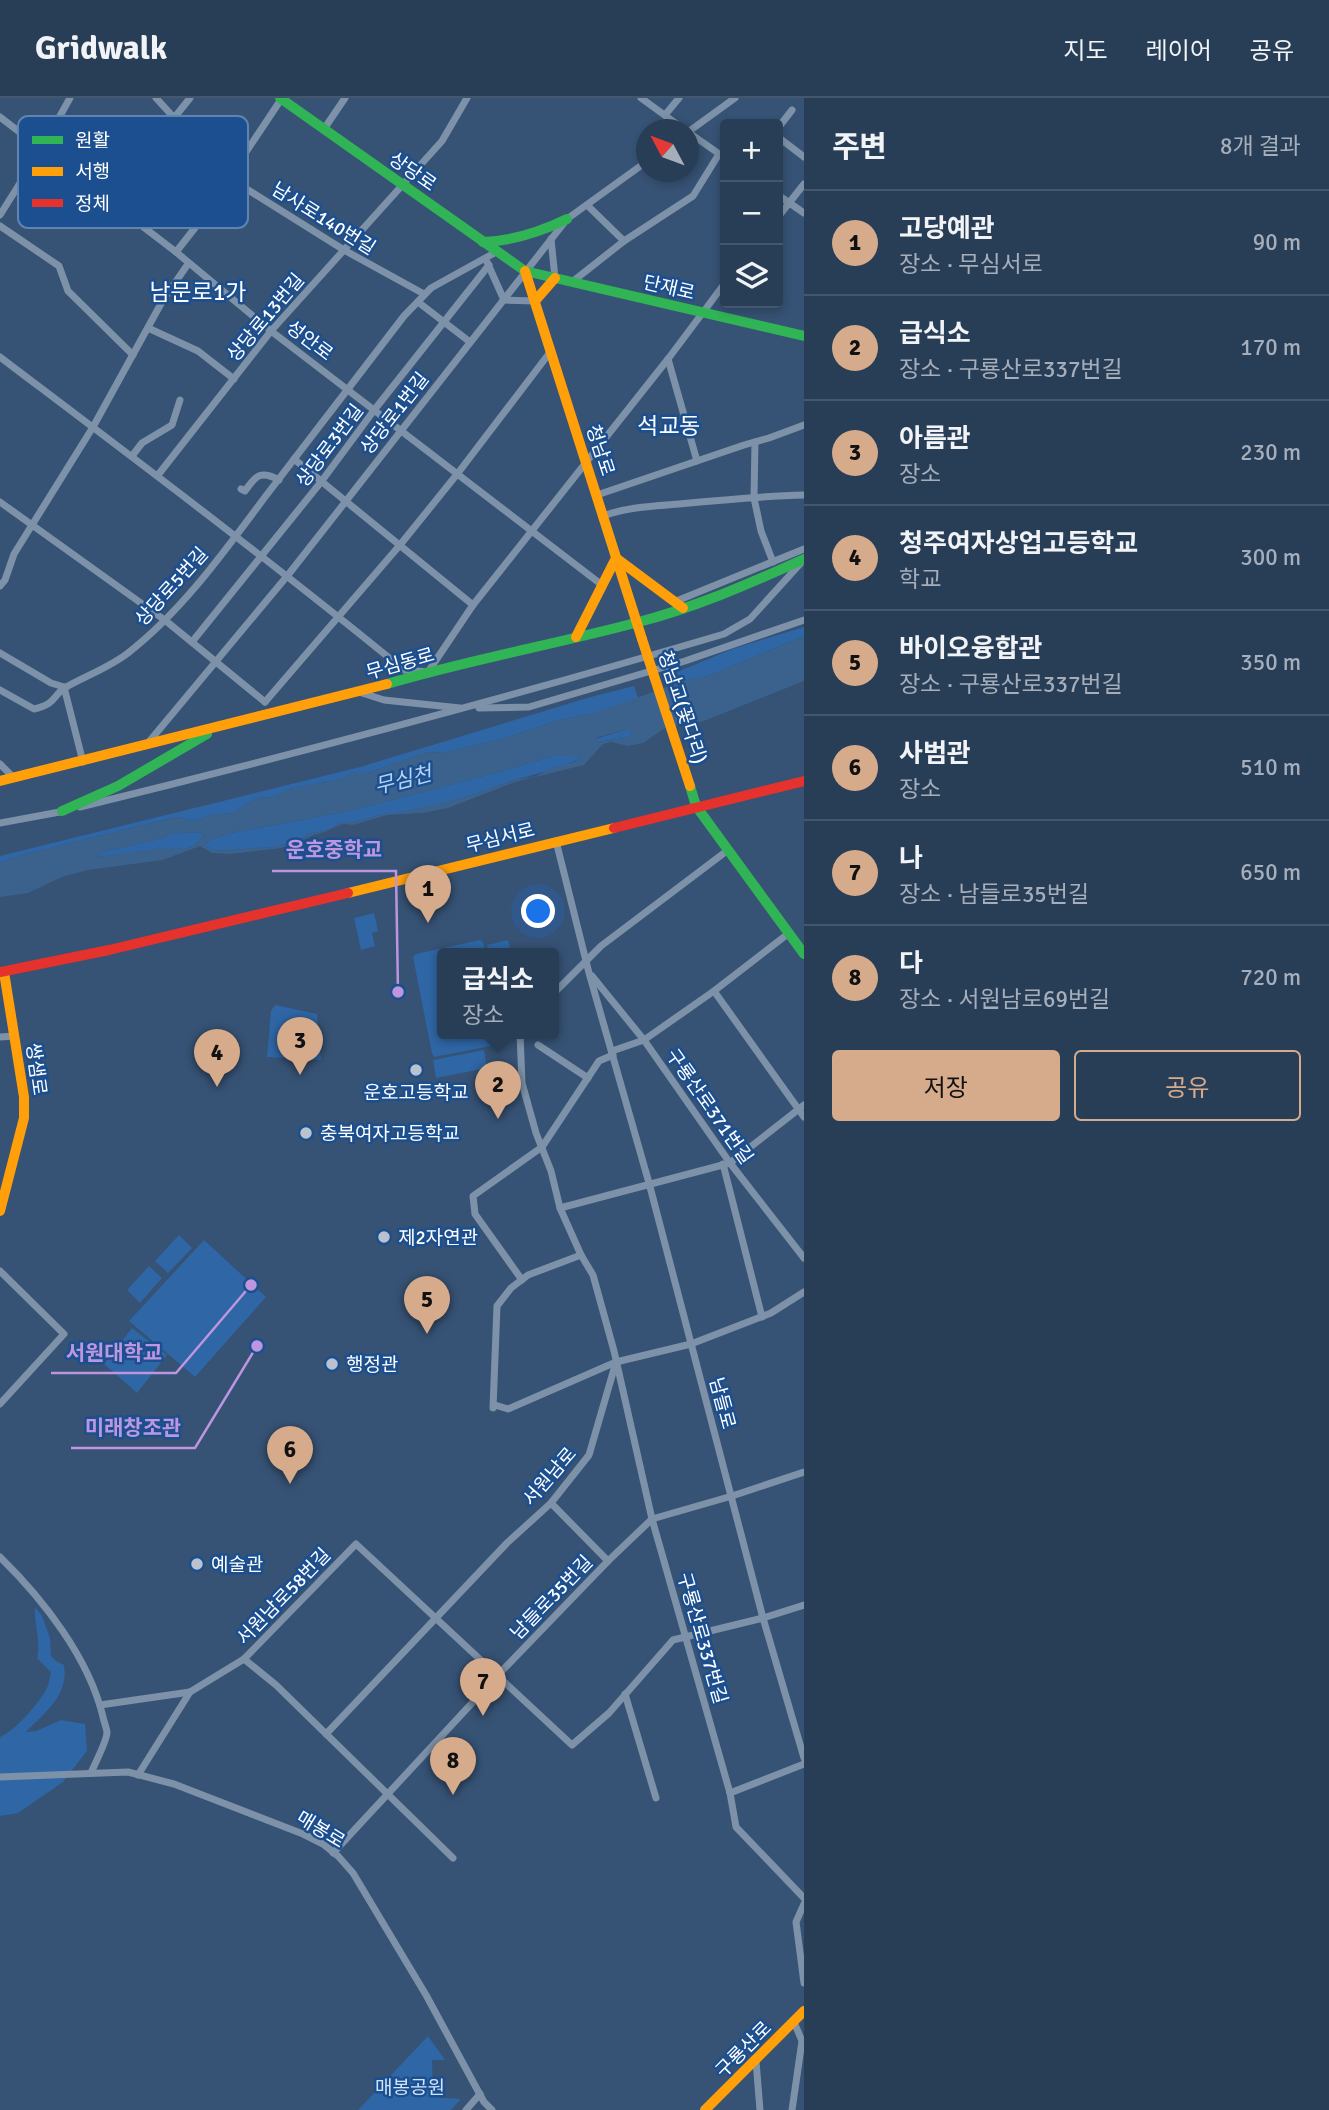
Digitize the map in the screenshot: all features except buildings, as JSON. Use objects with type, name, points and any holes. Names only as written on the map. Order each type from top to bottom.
[{"type":"street","points":[[60,116],[70,98]]},
{"type":"street","name":"남사로140번길","points":[[156,98],[171,116]]},
{"type":"street","points":[[175,116],[190,98]]},
{"type":"street","points":[[248,149],[281,98]]},
{"type":"street","name":"상당로","points":[[281,98],[525,271]]},
{"type":"street","points":[[324,129],[345,98]]},
{"type":"street","name":"상당로13번길","points":[[158,475],[271,331],[442,141],[467,98]]},
{"type":"street","points":[[641,98],[671,119]]},
{"type":"street","points":[[665,115],[679,98]]},
{"type":"street","points":[[699,123],[735,98]]},
{"type":"street","points":[[783,122],[792,110]]},
{"type":"street","name":"성안로","points":[[0,117],[18,131]]},
{"type":"street","points":[[699,139],[720,155]]},
{"type":"street","points":[[783,141],[804,157]]},
{"type":"street","points":[[572,282],[624,241],[693,196],[720,159]]},
{"type":"street","name":"상당로1번길","points":[[145,747],[288,575],[567,219],[636,169]]},
{"type":"street","points":[[783,211],[804,184]]},
{"type":"street","points":[[0,215],[18,186]]},
{"type":"street","name":"남사로140번길","points":[[248,190],[344,250],[424,294]]},
{"type":"street","points":[[783,199],[804,214]]},
{"type":"street","points":[[587,205],[624,241]]},
{"type":"street","points":[[483,242],[523,237],[567,219]]},
{"type":"street","points":[[0,226],[59,266],[68,292],[133,355]]},
{"type":"street","name":"성안로","points":[[143,228],[271,331],[602,585]]},
{"type":"street","points":[[176,253],[195,228]]},
{"type":"street","points":[[487,262],[504,300],[535,301],[555,278],[551,239]]},
{"type":"street","name":"상당로5번길","points":[[0,690],[34,709],[45,707],[54,701],[64,687],[97,673],[127,654],[166,621],[236,536],[404,316],[431,288],[487,262],[498,251]]},
{"type":"street","name":"상당로3번길","points":[[192,642],[321,482],[487,262]]},
{"type":"street","points":[[0,586],[5,580],[14,554],[93,427],[163,300],[188,264]]},
{"type":"street","name":"단재로","points":[[525,271],[804,336]]},
{"type":"street","name":"청남로","points":[[525,271],[642,639]]},
{"type":"street","points":[[0,357],[288,575],[404,670],[428,672],[473,605],[720,290]]},
{"type":"street","points":[[418,302],[470,342]]},
{"type":"street","points":[[148,328],[198,351],[234,379]]},
{"type":"street","points":[[265,702],[400,545],[551,351]]},
{"type":"street","points":[[668,359],[697,461]]},
{"type":"street","points":[[132,456],[142,443],[172,425],[180,400]]},
{"type":"street","points":[[597,495],[804,425]]},
{"type":"street","points":[[755,442],[754,497],[761,531],[774,562]]},
{"type":"street","points":[[294,459],[473,605]]},
{"type":"street","points":[[241,489],[245,491],[262,474],[279,480]]},
{"type":"street","points":[[603,516],[617,511],[754,497],[804,495]]},
{"type":"street","points":[[0,502],[166,621],[265,702],[268,715]]},
{"type":"street","name":"무심동로","points":[[0,781],[361,692],[428,672],[637,623],[804,549]]},
{"type":"street","points":[[576,637],[617,558],[679,605]]},
{"type":"street","points":[[0,823],[62,811],[258,763],[466,708],[724,634],[750,619],[804,559]]},
{"type":"street","name":"무심동로","points":[[679,605],[723,595],[804,559]]},
{"type":"street","points":[[361,692],[384,701],[466,708],[529,707],[685,661],[804,620]]},
{"type":"street","name":"청남교(꽃다리)","points":[[642,639],[696,806]]},
{"type":"street","points":[[0,653],[51,683],[64,687],[83,762]]},
{"type":"street","points":[[62,811],[128,781],[219,728]]},
{"type":"street","points":[[0,764],[14,778]]},
{"type":"street","name":"무심서로","points":[[2,972],[278,910],[804,780]]},
{"type":"street","points":[[696,806],[804,954]]},
{"type":"street","name":"남들로","points":[[556,841],[763,1618],[804,1758]]},
{"type":"street","points":[[559,988],[586,959],[728,850]]},
{"type":"street","points":[[522,1280],[475,1214],[473,1196],[542,1147],[599,1061],[644,1040],[714,991],[789,933]]},
{"type":"street","name":"쌍샘로","points":[[0,1211],[24,1118],[24,1097],[15,1036],[2,972]]},
{"type":"street","name":"구룡산로371번길","points":[[589,972],[644,1040],[726,1163],[804,1258]]},
{"type":"street","points":[[714,991],[801,1107],[804,1117]]},
{"type":"street","points":[[0,1037],[15,1036]]},
{"type":"street","name":"구룡산로337번길","points":[[520,1039],[522,1083],[551,1171],[560,1208],[593,1275],[652,1519],[730,1793],[736,1827],[804,1898]]},
{"type":"street","points":[[538,1045],[588,1077]]},
{"type":"street","points":[[560,1208],[726,1163],[801,1107]]},
{"type":"street","points":[[726,1163],[762,1317]]},
{"type":"street","points":[[581,1255],[528,1275],[511,1289],[497,1306],[493,1408],[495,1405],[508,1409],[616,1362],[691,1344],[771,1314],[804,1292]]},
{"type":"street","points":[[0,1271],[64,1334],[0,1404]]},
{"type":"street","name":"서원남로","points":[[326,1734],[507,1543],[551,1503],[589,1455],[616,1362]]},
{"type":"street","name":"남들로35번길","points":[[333,1853],[498,1675],[652,1519],[804,1472]]},
{"type":"street","points":[[551,1503],[608,1561]]},
{"type":"street","name":"서원남로58번길","points":[[244,1659],[356,1544],[437,1619]]},
{"type":"street","points":[[0,1557],[21,1577],[51,1614],[79,1659],[100,1705],[107,1733],[91,1773]]},
{"type":"street","points":[[437,1619],[572,1745],[609,1713],[673,1640],[804,1605]]},
{"type":"street","points":[[100,1705],[190,1692],[244,1659],[276,1685],[453,1857]]},
{"type":"street","points":[[138,1775],[190,1692]]},
{"type":"street","points":[[625,1695],[656,1798]]},
{"type":"street","points":[[730,1793],[804,1764]]},
{"type":"street","name":"매봉로","points":[[0,1777],[128,1772],[174,1784],[264,1817],[323,1844],[353,1873],[373,1904],[480,2095],[492,2110]]},
{"type":"street","points":[[804,1904],[796,1922],[804,1983]]},
{"type":"street","name":"구룡산로","points":[[705,2110],[757,2061],[804,2011]]},
{"type":"street","points":[[792,2110],[802,2041],[794,2022]]},
{"type":"street","points":[[757,2061],[760,2110]]},
{"type":"street","points":[[466,2110],[480,2095]]},
{"type":"green space","points":[[804,627],[804,636],[708,676],[681,682],[677,672],[735,648]]},
{"type":"green space","points":[[634,686],[638,698],[592,714],[559,720],[505,738],[443,753],[428,752],[365,774],[354,772],[341,779],[290,789],[274,797],[257,798],[233,813],[212,815],[194,821],[176,817],[18,856],[0,863],[0,856],[360,767]]},
{"type":"green space","points":[[632,730],[631,735],[597,742],[595,739]]},
{"type":"green space","points":[[556,755],[583,756],[562,766],[479,793],[398,813],[342,822],[298,841],[274,847],[213,851],[204,845],[212,839],[231,833],[354,810]]},
{"type":"green space","points":[[197,832],[205,835],[192,847],[185,849],[96,857],[102,852],[164,838],[170,834]]},
{"type":"green space","points":[[374,913],[378,931],[372,933],[375,946],[361,950],[354,918]]},
{"type":"green space","points":[[480,940],[485,948],[443,948]]},
{"type":"green space","points":[[508,940],[510,948],[487,948],[487,945]]},
{"type":"green space","points":[[437,949],[437,1039],[503,1040],[496,1045],[434,1057],[413,957]]},
{"type":"green space","points":[[275,1005],[317,1014],[321,1060],[267,1057],[271,1011]]},
{"type":"green space","points":[[484,1050],[487,1068],[436,1078],[433,1060]]},
{"type":"green space","points":[[179,1235],[192,1248],[168,1273],[155,1261]]},
{"type":"green space","points":[[204,1240],[266,1297],[195,1377],[129,1321]]},
{"type":"green space","points":[[149,1266],[162,1278],[140,1303],[127,1290]]},
{"type":"green space","points":[[132,1328],[167,1355],[137,1393],[104,1364]]},
{"type":"green space","points":[[35,1607],[42,1616],[50,1638],[51,1656],[64,1665],[65,1676],[54,1703],[26,1732],[36,1731],[61,1720],[85,1724],[87,1751],[63,1782],[18,1813],[0,1816],[0,1737],[19,1723],[38,1701],[47,1688],[51,1672],[37,1658]]},
{"type":"green space","name":"매봉공원","points":[[428,2036],[445,2060],[432,2060],[433,2097],[461,2099],[451,2110],[358,2110]]},
{"type":"water","name":"무심천","points":[[804,636],[804,681],[704,721],[665,728],[643,743],[628,746],[611,742],[603,744],[584,765],[515,782],[448,808],[423,813],[387,815],[353,825],[342,824],[325,832],[281,848],[230,854],[212,853],[200,846],[163,860],[88,870],[62,877],[28,893],[0,897],[0,863],[18,856],[176,817],[194,821],[212,815],[233,813],[257,798],[274,797],[289,789],[341,779],[354,772],[365,774],[428,752],[443,753],[505,738],[559,720],[592,714],[686,680],[708,676]],"holes":[[[625,730],[632,731],[631,735],[598,742],[596,739]],[[556,755],[582,757],[534,777],[518,779],[466,797],[398,813],[342,822],[298,841],[274,847],[213,851],[204,845],[212,839],[231,833],[354,810]],[[197,832],[205,835],[192,847],[185,849],[161,848],[96,857],[102,852],[164,838],[170,834]]]},
{"type":"traffic: fast","points":[[280,98],[525,271],[804,336]]},
{"type":"traffic: fast","points":[[483,242],[526,235],[567,219]]},
{"type":"traffic: fast","points":[[387,684],[657,617],[721,595],[804,559]]},
{"type":"traffic: fast","points":[[62,811],[118,786],[207,734]]},
{"type":"traffic: fast","points":[[690,786],[696,806],[804,954]]},
{"type":"traffic: slow","points":[[525,271],[642,639]]},
{"type":"traffic: slow","points":[[535,301],[555,278]]},
{"type":"traffic: slow","points":[[576,637],[616,558],[683,608]]},
{"type":"traffic: slow","points":[[642,639],[690,786]]},
{"type":"traffic: slow","points":[[0,781],[387,684]]},
{"type":"traffic: slow","points":[[348,893],[614,828]]},
{"type":"traffic: slow","points":[[0,1211],[24,1118],[24,1097],[4,972]]},
{"type":"traffic: slow","points":[[705,2110],[804,2011]]},
{"type":"traffic: jam","points":[[614,828],[804,781]]},
{"type":"traffic: jam","points":[[0,972],[109,950],[348,893]]},
{"type":"place","name":"고당예관","points":[[428,923]]},
{"type":"place","name":"운호중학교","points":[[398,992]]},
{"type":"place","name":"운호고등학교","points":[[416,1070]]},
{"type":"place","name":"아름관","points":[[300,1075]]},
{"type":"place","name":"청주여자상업고등학교","points":[[217,1087]]},
{"type":"place","name":"급식소","points":[[498,1119]]},
{"type":"place","name":"충북여자고등학교","points":[[306,1133]]},
{"type":"place","name":"제2자연관","points":[[384,1237]]},
{"type":"place","name":"서원대학교","points":[[251,1285]]},
{"type":"place","name":"바이오융합관","points":[[427,1334]]},
{"type":"place","name":"미래창조관","points":[[257,1346]]},
{"type":"place","name":"행정관","points":[[332,1364]]},
{"type":"place","name":"사범관","points":[[290,1484]]},
{"type":"place","name":"예술관","points":[[197,1564]]},
{"type":"place","name":"나","points":[[483,1716]]},
{"type":"place","name":"다","points":[[453,1795]]},
{"type":"district","name":"남문로1가","points":[[198,292]]},
{"type":"district","name":"석교동","points":[[669,426]]}]
